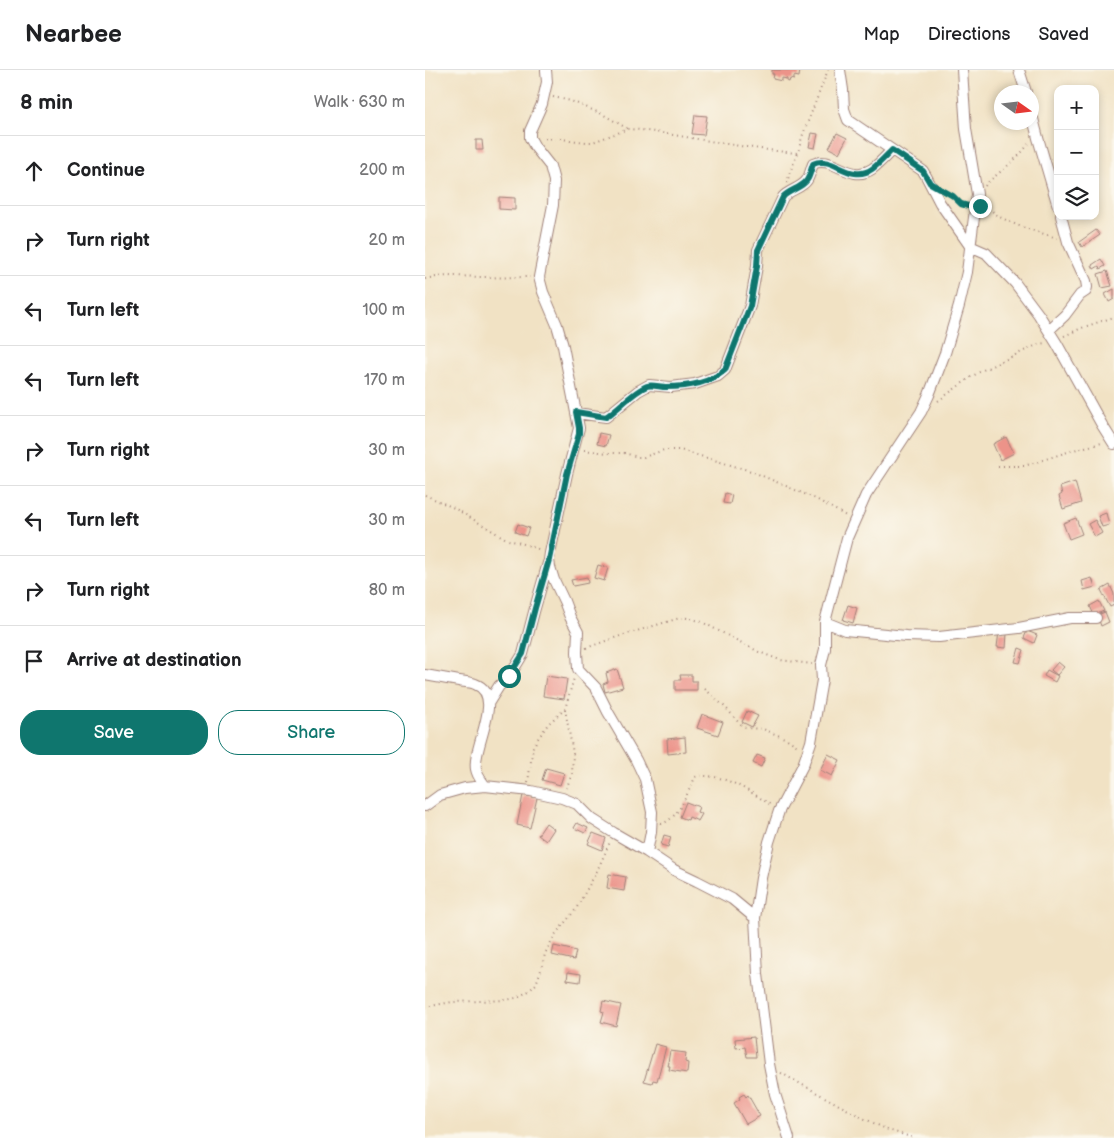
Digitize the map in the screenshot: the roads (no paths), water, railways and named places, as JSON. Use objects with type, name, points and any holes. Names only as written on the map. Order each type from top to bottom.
[{"type":"street","points":[[489,702],[523,654],[550,556],[567,474],[579,428],[563,346],[539,278],[553,205],[555,181],[550,166],[530,138],[530,131],[542,104],[547,82],[546,70]]},
{"type":"street","points":[[840,70],[844,109],[848,120],[923,171],[940,203],[970,246],[986,253],[1015,283],[1039,315],[1113,442]]},
{"type":"street","points":[[789,1138],[775,1094],[769,1064],[758,974],[755,918],[761,878],[769,842],[779,811],[803,765],[811,742],[822,680],[821,665],[825,649],[825,622],[847,538],[866,495],[921,412],[945,353],[959,306],[967,272],[977,194],[966,129],[962,70]]},
{"type":"street","points":[[1019,70],[1024,85]]},
{"type":"street","points":[[1036,130],[1054,192]]},
{"type":"street","points":[[576,412],[606,417],[638,391],[649,385],[671,387],[695,384],[718,376],[725,370],[750,306],[758,250],[786,194],[804,184],[808,179],[813,164],[818,161],[859,174],[871,170],[892,150]]},
{"type":"street","points":[[1049,330],[1065,315],[1080,295],[1086,291],[1087,287],[1062,220]]},
{"type":"street","points":[[550,556],[550,567],[554,580],[569,617],[578,632],[578,669],[596,688],[607,712],[636,760],[645,779],[652,812],[647,852]]},
{"type":"street","points":[[825,622],[845,630],[939,637],[1019,628],[1070,618],[1096,618]]},
{"type":"street","points":[[425,675],[475,684],[483,689],[488,696],[489,706],[476,756],[476,770],[485,786]]},
{"type":"street","points":[[425,806],[446,793],[465,788],[485,786],[531,791],[562,798],[577,804],[614,833],[674,870],[731,899],[755,918]]}]
